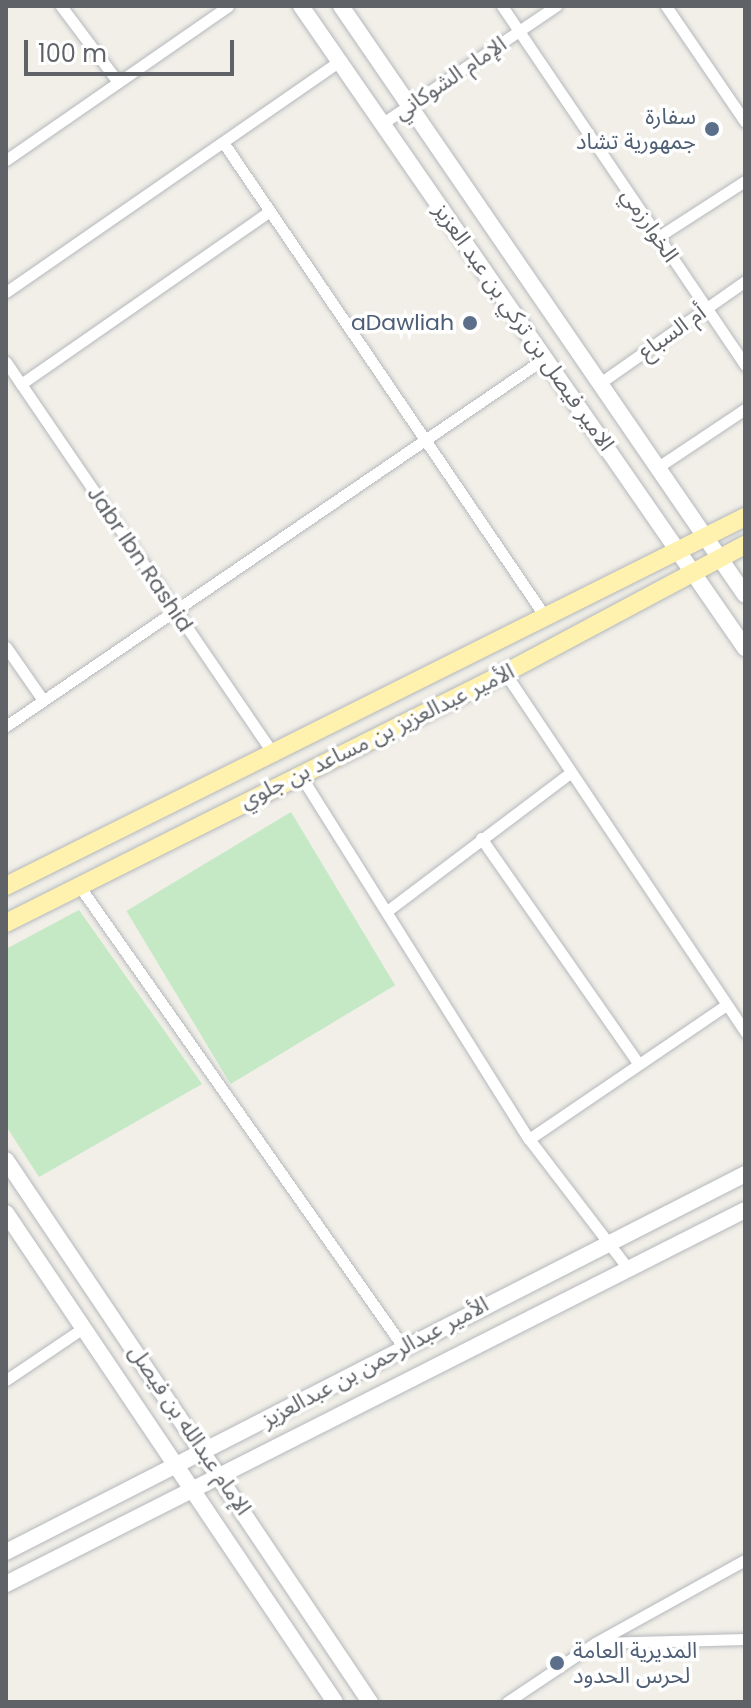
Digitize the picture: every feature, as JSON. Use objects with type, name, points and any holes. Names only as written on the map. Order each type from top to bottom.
[{"type":"main road","name":"الأمير عبدالعزيز بن مساعد بن جلوي","points":[[6,886],[274,755],[745,517]]},
{"type":"main road","name":"الأمير عبدالعزيز بن مساعد بن جلوي","points":[[6,923],[298,773],[505,673],[745,545]]},
{"type":"street","points":[[61,6],[118,82]]},
{"type":"street","points":[[6,160],[228,6]]},
{"type":"street","name":"الامير فيصل بن تركي بن عبد العزيز","points":[[301,6],[745,648]]},
{"type":"street","name":"الامير فيصل بن تركي بن عبد العزيز","points":[[341,6],[658,467],[723,556],[745,595]]},
{"type":"street","name":"الخوارزمي","points":[[502,6],[745,365]]},
{"type":"street","name":"الإمام الشوكاني","points":[[383,123],[556,6]]},
{"type":"street","points":[[666,6],[745,122]]},
{"type":"street","points":[[6,292],[340,61]]},
{"type":"street","points":[[223,142],[546,618]]},
{"type":"street","points":[[658,237],[745,181]]},
{"type":"street","points":[[21,384],[270,211]]},
{"type":"street","name":"أم السباع","points":[[600,383],[745,281]]},
{"type":"street","points":[[6,726],[545,358]]},
{"type":"street","name":"Jabr Ibn Rashid","points":[[6,362],[274,755]]},
{"type":"street","points":[[658,467],[745,409]]},
{"type":"street","points":[[6,647],[43,700]]},
{"type":"street","points":[[505,673],[569,774],[745,1032]]},
{"type":"street","points":[[298,773],[529,1139],[627,1267]]},
{"type":"street","points":[[387,911],[569,774]]},
{"type":"street","points":[[481,838],[638,1063]]},
{"type":"street","points":[[80,887],[404,1348]]},
{"type":"street","points":[[529,1139],[726,1005]]},
{"type":"street","name":"الإمام عبدالله بن فيصل","points":[[6,1160],[222,1476],[370,1702]]},
{"type":"street","name":"الأمير عبدالرحمن بن عبدالعزيز","points":[[6,1552],[175,1468],[607,1241],[745,1174]]},
{"type":"street","points":[[6,1211],[24,1202],[22,1183]]},
{"type":"street","name":"الأمير عبدالرحمن بن عبدالعزيز","points":[[6,1584],[192,1492],[627,1267],[745,1210]]},
{"type":"street","name":"الإمام عبدالله بن فيصل","points":[[6,1211],[175,1468],[335,1702]]},
{"type":"street","points":[[40,1263],[34,1249],[40,1239],[51,1236],[63,1244]]},
{"type":"street","points":[[6,1380],[83,1328]]},
{"type":"street","points":[[507,1702],[595,1643],[745,1560]]},
{"type":"street","points":[[595,1643],[745,1639]]},
{"type":"green space","points":[[291,812],[395,985],[230,1084],[126,911]]},
{"type":"green space","points":[[79,910],[202,1084],[39,1177],[6,1126],[6,949]]},
{"type":"place","name":"سفارة جمهورية تشاد","points":[[712,129]]},
{"type":"place","name":"aDawliah","points":[[470,323]]},
{"type":"place","name":"المديرية العامة لحرس الحدود","points":[[557,1663]]}]
